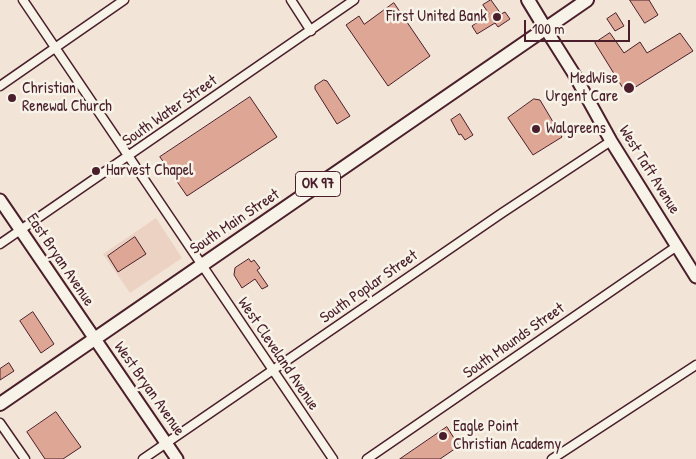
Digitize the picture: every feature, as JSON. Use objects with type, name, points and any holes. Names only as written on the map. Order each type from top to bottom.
[{"type":"main road","points":[[528,0],[545,28]]},
{"type":"main road","name":"South Main Street","points":[[0,404],[587,0]]},
{"type":"street","name":"West Cleveland Avenue","points":[[23,0],[333,459]]},
{"type":"street","points":[[0,86],[55,46],[124,0]]},
{"type":"street","points":[[291,0],[310,31]]},
{"type":"street","name":"South Water Street","points":[[0,244],[354,0]]},
{"type":"street","name":"West Taft Avenue","points":[[545,28],[611,141],[696,277]]},
{"type":"street","name":"South Poplar Street","points":[[143,459],[502,213],[611,141]]},
{"type":"street","name":"East Bryan Avenue","points":[[0,200],[94,338]]},
{"type":"street","name":"South Mounds Street","points":[[367,459],[677,246]]},
{"type":"street","name":"West Bryan Avenue","points":[[94,338],[177,459]]},
{"type":"street","points":[[552,459],[696,365]]},
{"type":"street","points":[[0,423],[25,459]]},
{"type":"shaded area","points":[[156,218],[182,258],[130,293],[103,254]]},
{"type":"building","name":"First United Bank","points":[[491,0],[501,14],[505,12],[510,19],[498,27],[495,23],[477,34],[472,26],[489,14],[483,5]]},
{"type":"building","points":[[630,0],[649,0],[658,15],[645,23]]},
{"type":"building","points":[[394,3],[430,56],[388,86],[346,25],[359,16],[364,24]]},
{"type":"building","points":[[616,13],[624,26],[615,31],[607,19]]},
{"type":"building","points":[[610,33],[624,53],[640,42],[647,53],[680,33],[693,51],[626,93],[595,43]]},
{"type":"building","points":[[324,80],[327,81],[350,116],[337,124],[315,89],[315,86]]},
{"type":"building","points":[[250,97],[277,137],[187,196],[160,157]]},
{"type":"building","name":"Walgreens","points":[[534,99],[540,100],[562,137],[533,155],[508,118]]},
{"type":"building","points":[[460,114],[473,135],[465,140],[461,134],[459,135],[451,120]]},
{"type":"building","points":[[135,237],[146,254],[118,272],[108,256]]},
{"type":"building","points":[[249,259],[251,262],[254,260],[260,268],[257,270],[268,286],[262,289],[255,279],[242,288],[234,275],[235,268]]},
{"type":"building","points":[[33,312],[54,344],[41,353],[20,321]]},
{"type":"building","points":[[9,363],[14,371],[0,380],[0,369]]},
{"type":"building","points":[[56,412],[81,447],[63,459],[45,459],[27,432]]},
{"type":"building","name":"Eagle Point Christian Academy","points":[[447,427],[459,446],[440,459],[400,459]]},
{"type":"place","name":"First United Bank","points":[[497,17]]},
{"type":"place","name":"MedWise Urgent Care","points":[[629,88]]},
{"type":"place","name":"Christian Renewal Church","points":[[12,98]]},
{"type":"place","name":"Walgreens","points":[[536,129]]},
{"type":"place","name":"Harvest Chapel","points":[[96,171]]},
{"type":"place","name":"Eagle Point Christian Academy","points":[[443,436]]}]
